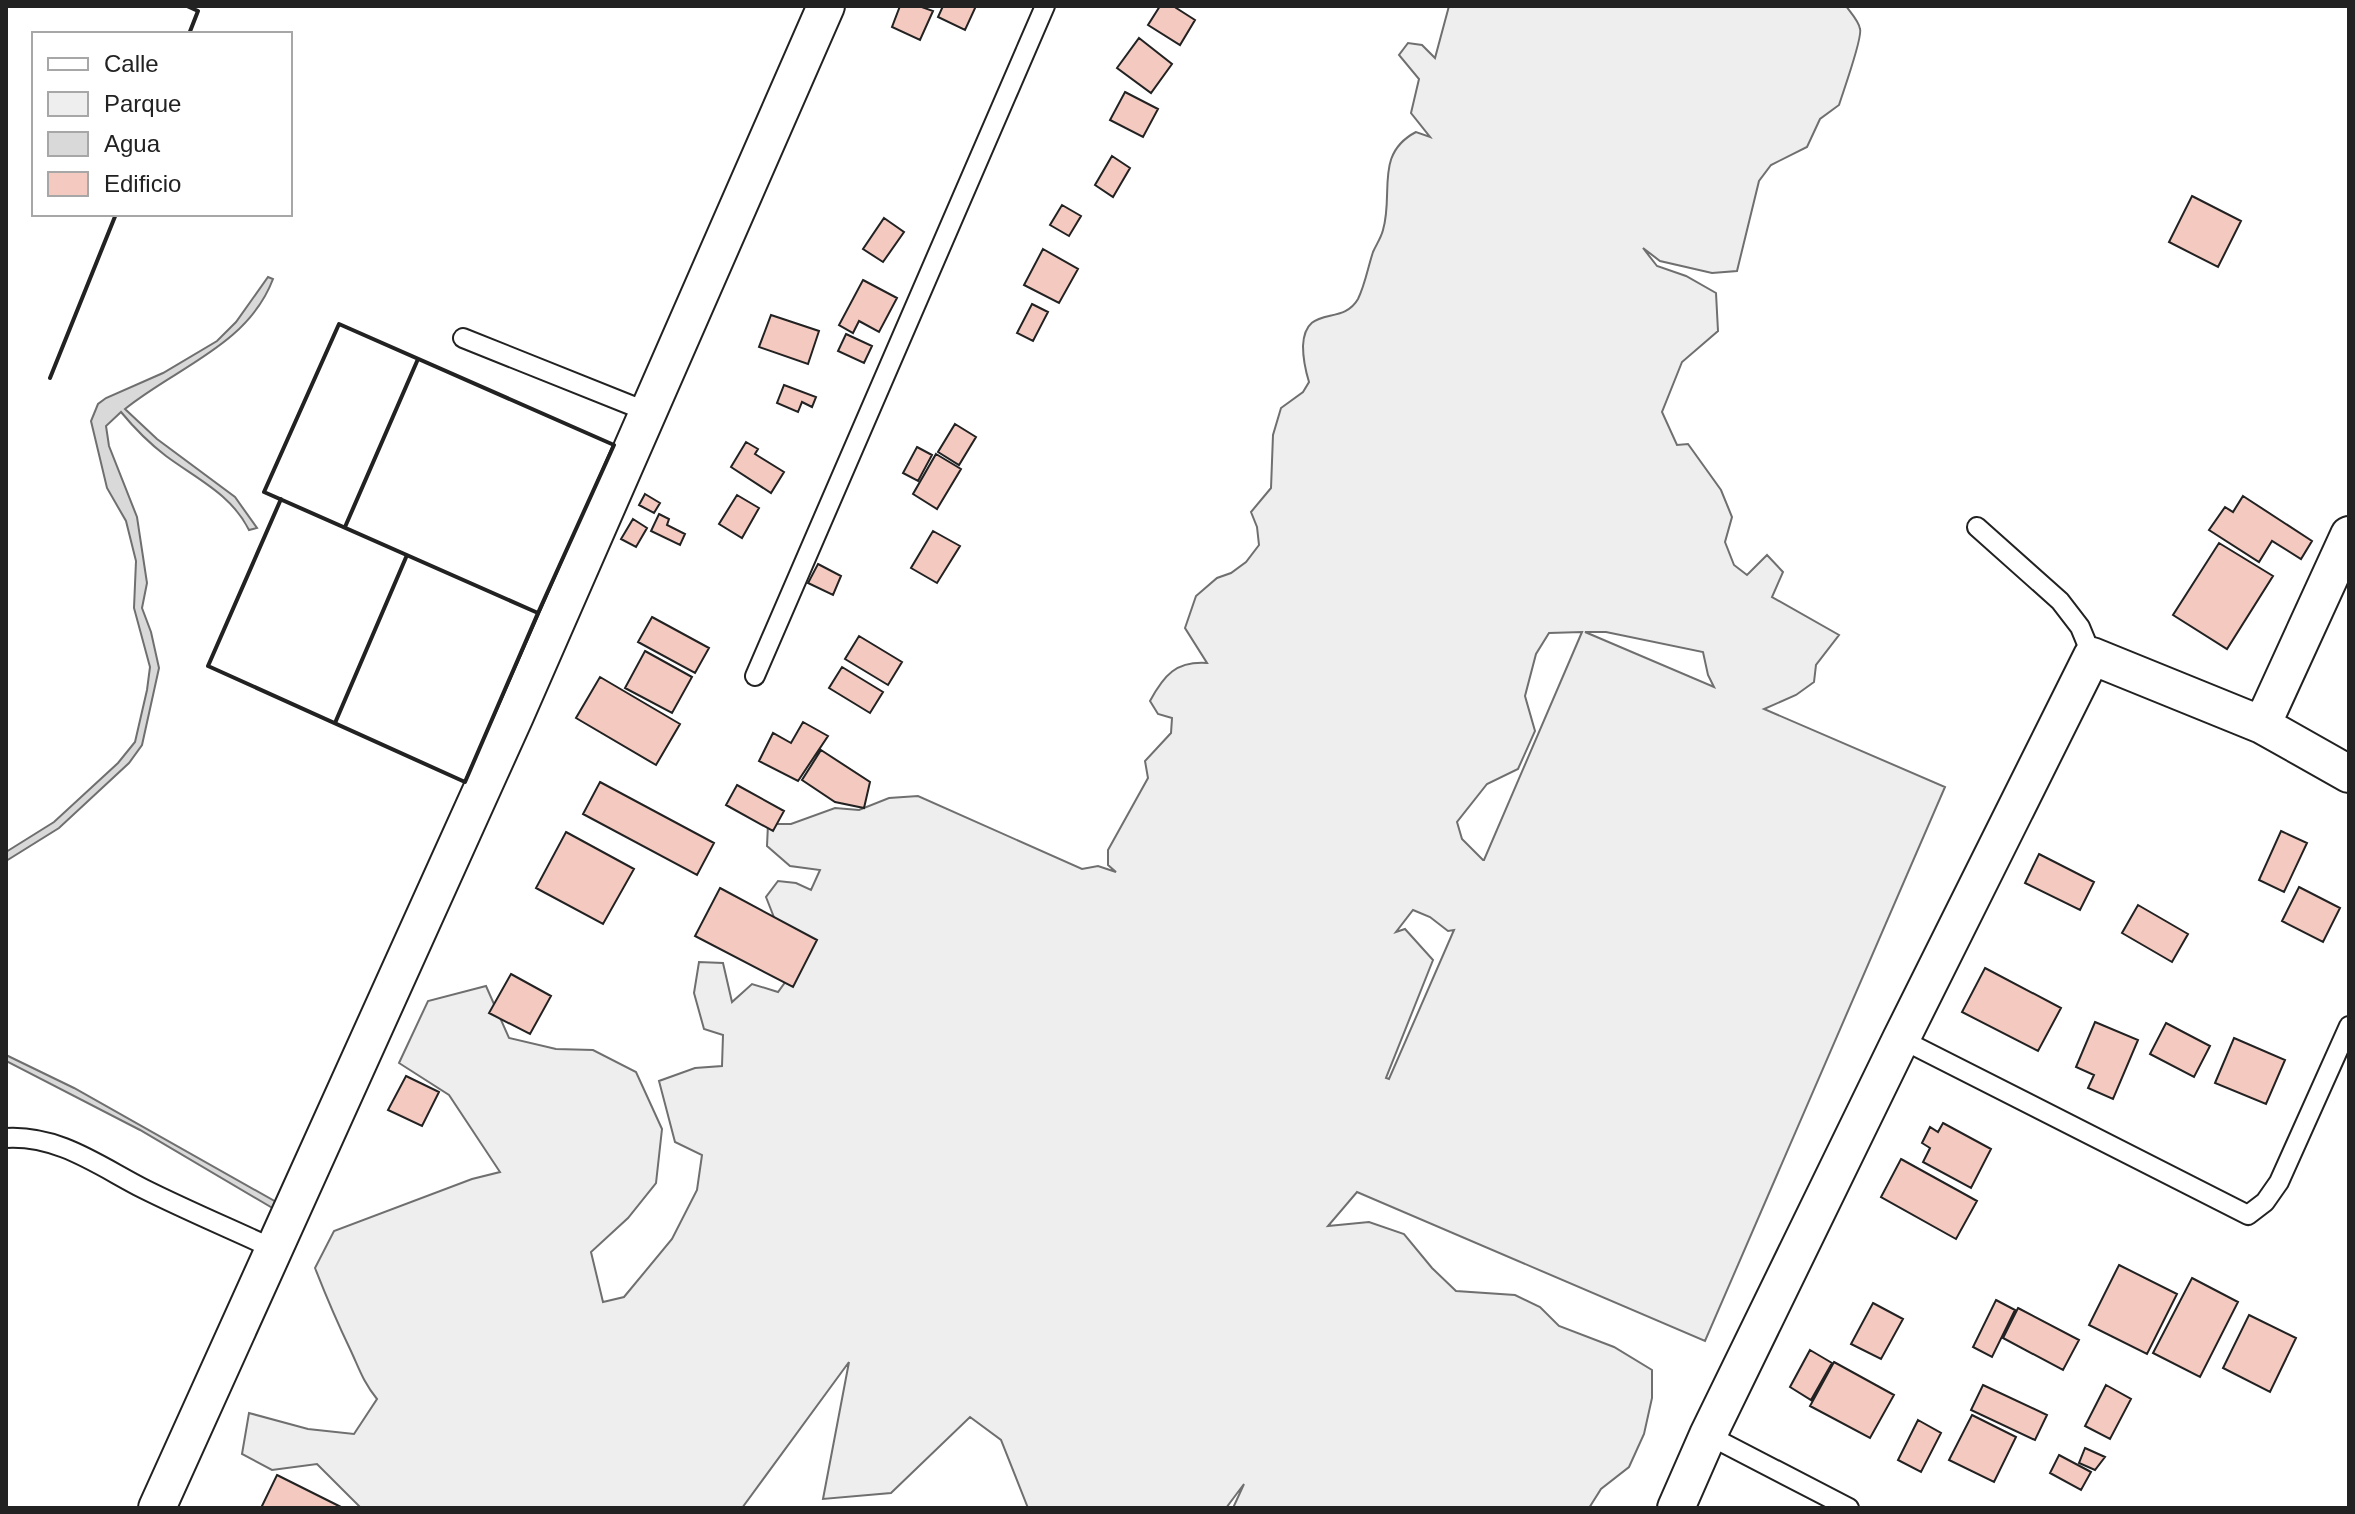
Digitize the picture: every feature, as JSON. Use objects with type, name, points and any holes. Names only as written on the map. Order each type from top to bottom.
[{"type":"street","points":[[157,1508],[508,730],[826,6]]},
{"type":"street","points":[[2262,725],[2349,535]]},
{"type":"street","points":[[1676,1508],[1708,1435],[1901,1039],[2092,656],[2262,725],[2349,774]]},
{"type":"lane","points":[[755,676],[1045,6]]},
{"type":"lane","points":[[463,338],[648,412]]},
{"type":"lane","points":[[1977,527],[2060,601],[2080,627],[2092,656]]},
{"type":"lane","points":[[1901,1039],[2248,1215],[2265,1202],[2279,1182],[2349,1026]]},
{"type":"lane","points":[[6,1138],[28,1137],[58,1144],[141,1188],[274,1249]]},
{"type":"lane","points":[[1708,1435],[1849,1508]]},
{"type":"green space","points":[[1449,6],[1846,6],[1860,29],[1856,53],[1839,105],[1820,119],[1807,147],[1771,165],[1759,181],[1737,271],[1712,273],[1660,261],[1643,248],[1657,266],[1686,276],[1716,293],[1718,331],[1682,362],[1662,412],[1677,445],[1688,444],[1721,490],[1732,517],[1725,542],[1734,565],[1747,575],[1767,555],[1783,572],[1772,597],[1839,635],[1816,665],[1814,682],[1796,695],[1764,709],[1945,787],[1705,1341],[1357,1192],[1328,1226],[1369,1222],[1404,1234],[1456,1291],[1515,1295],[1540,1307],[1559,1326],[1614,1347],[1652,1370],[1652,1398],[1644,1434],[1629,1467],[1601,1489],[1589,1508],[1233,1508],[1244,1484],[1226,1508],[1028,1508],[1001,1440],[970,1417],[891,1493],[823,1499],[849,1362],[742,1508],[361,1508],[317,1464],[272,1470],[242,1454],[249,1413],[308,1429],[354,1434],[377,1399],[362,1375],[315,1268],[334,1231],[472,1179],[500,1172],[449,1095],[399,1063],[428,1001],[486,986],[509,1038],[556,1049],[593,1050],[636,1072],[662,1129],[656,1183],[628,1218],[591,1252],[603,1302],[624,1297],[672,1239],[697,1190],[702,1155],[675,1142],[659,1081],[695,1068],[722,1066],[723,1035],[704,1029],[694,993],[699,962],[723,963],[732,1002],[752,984],[778,992],[807,952],[777,925],[766,897],[778,881],[796,883],[811,890],[820,870],[790,866],[767,846],[768,824],[791,824],[835,808],[859,810],[889,798],[918,796],[1082,869],[1098,866],[1116,872],[1108,865],[1108,850],[1148,778],[1145,761],[1171,733],[1172,718],[1158,714],[1150,701],[1160,684],[1179,667],[1207,663],[1185,628],[1196,596],[1217,578],[1246,562],[1259,545],[1251,512],[1271,488],[1273,435],[1281,408],[1303,392],[1309,382],[1303,356],[1305,333],[1310,324],[1343,312],[1358,299],[1383,230],[1388,175],[1395,151],[1416,132],[1430,137],[1411,113],[1419,79],[1399,55],[1408,43],[1422,45],[1435,58]],"holes":[[[1582,632],[1483,860],[1462,839],[1457,822],[1487,784],[1518,769],[1535,731],[1525,696],[1536,654],[1549,633]],[[1585,632],[1606,632],[1703,652],[1714,687]],[[1413,910],[1430,917],[1448,931],[1454,930],[1389,1079],[1386,1078],[1433,960],[1405,929],[1396,932]]]},
{"type":"water","points":[[268,277],[273,279],[262,302],[229,338],[125,409],[157,439],[235,497],[257,528],[249,530],[233,506],[142,436],[121,412],[106,426],[109,446],[137,517],[147,583],[142,608],[159,668],[142,745],[129,763],[59,828],[6,861],[6,852],[54,822],[118,763],[135,742],[147,690],[150,667],[134,608],[136,561],[126,521],[107,488],[91,421],[98,404],[163,373],[217,341],[236,322]]},
{"type":"water","points":[[6,1055],[74,1088],[278,1203],[286,1216],[140,1130],[6,1061]]},
{"type":"building","points":[[900,6],[919,6],[933,11],[920,40],[892,27]]},
{"type":"building","points":[[943,6],[976,6],[965,30],[938,17]]},
{"type":"building","points":[[1160,6],[1173,6],[1195,20],[1180,45],[1148,25]]},
{"type":"building","points":[[1139,38],[1172,64],[1151,93],[1117,68]]},
{"type":"building","points":[[1125,92],[1158,109],[1143,137],[1110,120]]},
{"type":"building","points":[[1112,156],[1130,168],[1113,197],[1095,185]]},
{"type":"building","points":[[2192,196],[2241,221],[2218,267],[2169,242]]},
{"type":"building","points":[[1062,205],[1081,216],[1069,236],[1050,225]]},
{"type":"building","points":[[884,218],[904,232],[883,262],[863,249]]},
{"type":"building","points":[[1043,249],[1078,269],[1059,303],[1024,285]]},
{"type":"building","points":[[863,280],[897,298],[879,332],[859,321],[853,333],[839,325]]},
{"type":"building","points":[[1032,304],[1048,312],[1033,341],[1017,333]]},
{"type":"building","points":[[771,315],[819,331],[808,364],[759,347]]},
{"type":"building","points":[[846,334],[872,346],[864,363],[838,351]]},
{"type":"building","points":[[784,385],[816,397],[812,407],[802,402],[798,412],[777,403]]},
{"type":"building","points":[[955,424],[976,437],[959,465],[938,452]]},
{"type":"building","points":[[746,442],[758,449],[755,454],[784,472],[771,493],[731,467]]},
{"type":"building","points":[[917,447],[932,455],[918,481],[903,473]]},
{"type":"building","points":[[936,454],[961,469],[937,509],[913,494]]},
{"type":"building","points":[[645,494],[660,503],[654,513],[639,505]]},
{"type":"building","points":[[737,495],[759,508],[742,538],[719,524]]},
{"type":"building","points":[[2243,496],[2312,541],[2301,559],[2272,541],[2259,562],[2209,530],[2225,507],[2233,512]]},
{"type":"building","points":[[659,514],[669,519],[667,525],[685,534],[680,545],[651,531]]},
{"type":"building","points":[[633,519],[647,528],[636,547],[621,539]]},
{"type":"building","points":[[933,531],[960,546],[937,583],[911,568]]},
{"type":"building","points":[[2219,543],[2273,576],[2227,649],[2173,615]]},
{"type":"building","points":[[818,564],[841,576],[833,595],[808,583]]},
{"type":"building","points":[[652,617],[709,648],[695,673],[638,642]]},
{"type":"building","points":[[859,636],[902,662],[888,685],[845,659]]},
{"type":"building","points":[[645,651],[692,677],[672,713],[625,688]]},
{"type":"building","points":[[842,667],[883,692],[870,713],[829,688]]},
{"type":"building","points":[[600,677],[680,724],[656,765],[576,718]]},
{"type":"building","points":[[803,722],[828,736],[798,781],[759,761],[773,733],[791,743]]},
{"type":"building","points":[[821,750],[870,782],[864,808],[835,802],[802,780]]},
{"type":"building","points":[[600,782],[714,843],[697,875],[583,814]]},
{"type":"building","points":[[737,785],[784,811],[773,831],[726,805]]},
{"type":"building","points":[[2281,831],[2307,843],[2284,892],[2259,880]]},
{"type":"building","points":[[566,832],[634,869],[603,924],[536,888]]},
{"type":"building","points":[[2039,854],[2094,882],[2080,910],[2025,883]]},
{"type":"building","points":[[2299,887],[2340,908],[2323,942],[2282,921]]},
{"type":"building","points":[[720,888],[817,940],[793,987],[695,936]]},
{"type":"building","points":[[2138,905],[2188,934],[2172,962],[2122,933]]},
{"type":"building","points":[[1985,968],[2061,1008],[2038,1051],[1962,1012]]},
{"type":"building","points":[[511,974],[551,996],[530,1034],[489,1013]]},
{"type":"building","points":[[2095,1022],[2138,1040],[2113,1099],[2088,1088],[2094,1075],[2076,1067]]},
{"type":"building","points":[[2166,1023],[2210,1046],[2194,1077],[2150,1054]]},
{"type":"building","points":[[2234,1038],[2285,1060],[2266,1104],[2215,1083]]},
{"type":"building","points":[[406,1076],[439,1092],[422,1126],[388,1110]]},
{"type":"building","points":[[1943,1123],[1991,1149],[1971,1188],[1923,1162],[1930,1148],[1922,1143],[1930,1127],[1938,1132]]},
{"type":"building","points":[[1901,1159],[1977,1201],[1956,1239],[1881,1197]]},
{"type":"building","points":[[2119,1265],[2177,1294],[2147,1354],[2089,1325]]},
{"type":"building","points":[[2192,1278],[2238,1302],[2200,1377],[2153,1353]]},
{"type":"building","points":[[1996,1300],[2015,1310],[1992,1357],[1973,1347]]},
{"type":"building","points":[[1873,1303],[1903,1319],[1881,1359],[1851,1344]]},
{"type":"building","points":[[2018,1308],[2079,1340],[2063,1370],[2003,1338]]},
{"type":"building","points":[[2249,1315],[2296,1338],[2270,1392],[2223,1368]]},
{"type":"building","points":[[1810,1350],[1832,1363],[1811,1400],[1790,1387]]},
{"type":"building","points":[[1834,1362],[1894,1395],[1870,1438],[1810,1406]]},
{"type":"building","points":[[1983,1385],[2047,1415],[2035,1440],[1971,1410]]},
{"type":"building","points":[[2106,1385],[2131,1399],[2110,1439],[2085,1426]]},
{"type":"building","points":[[1972,1415],[2016,1437],[1994,1482],[1949,1460]]},
{"type":"building","points":[[1918,1420],[1941,1433],[1921,1472],[1898,1460]]},
{"type":"building","points":[[2085,1448],[2105,1457],[2095,1470],[2079,1463]]},
{"type":"building","points":[[2059,1455],[2091,1472],[2081,1490],[2050,1473]]},
{"type":"building","points":[[277,1475],[343,1508],[261,1508]]},
{"type":"wall","points":[[187,6],[198,11],[190,32]]},
{"type":"wall","points":[[50,378],[115,216]]},
{"type":"wall","points":[[339,324],[614,445],[538,613],[264,492],[339,324]]},
{"type":"wall","points":[[345,527],[418,359]]},
{"type":"wall","points":[[281,499],[208,666],[465,782],[538,613]]},
{"type":"wall","points":[[335,723],[407,555]]}]
